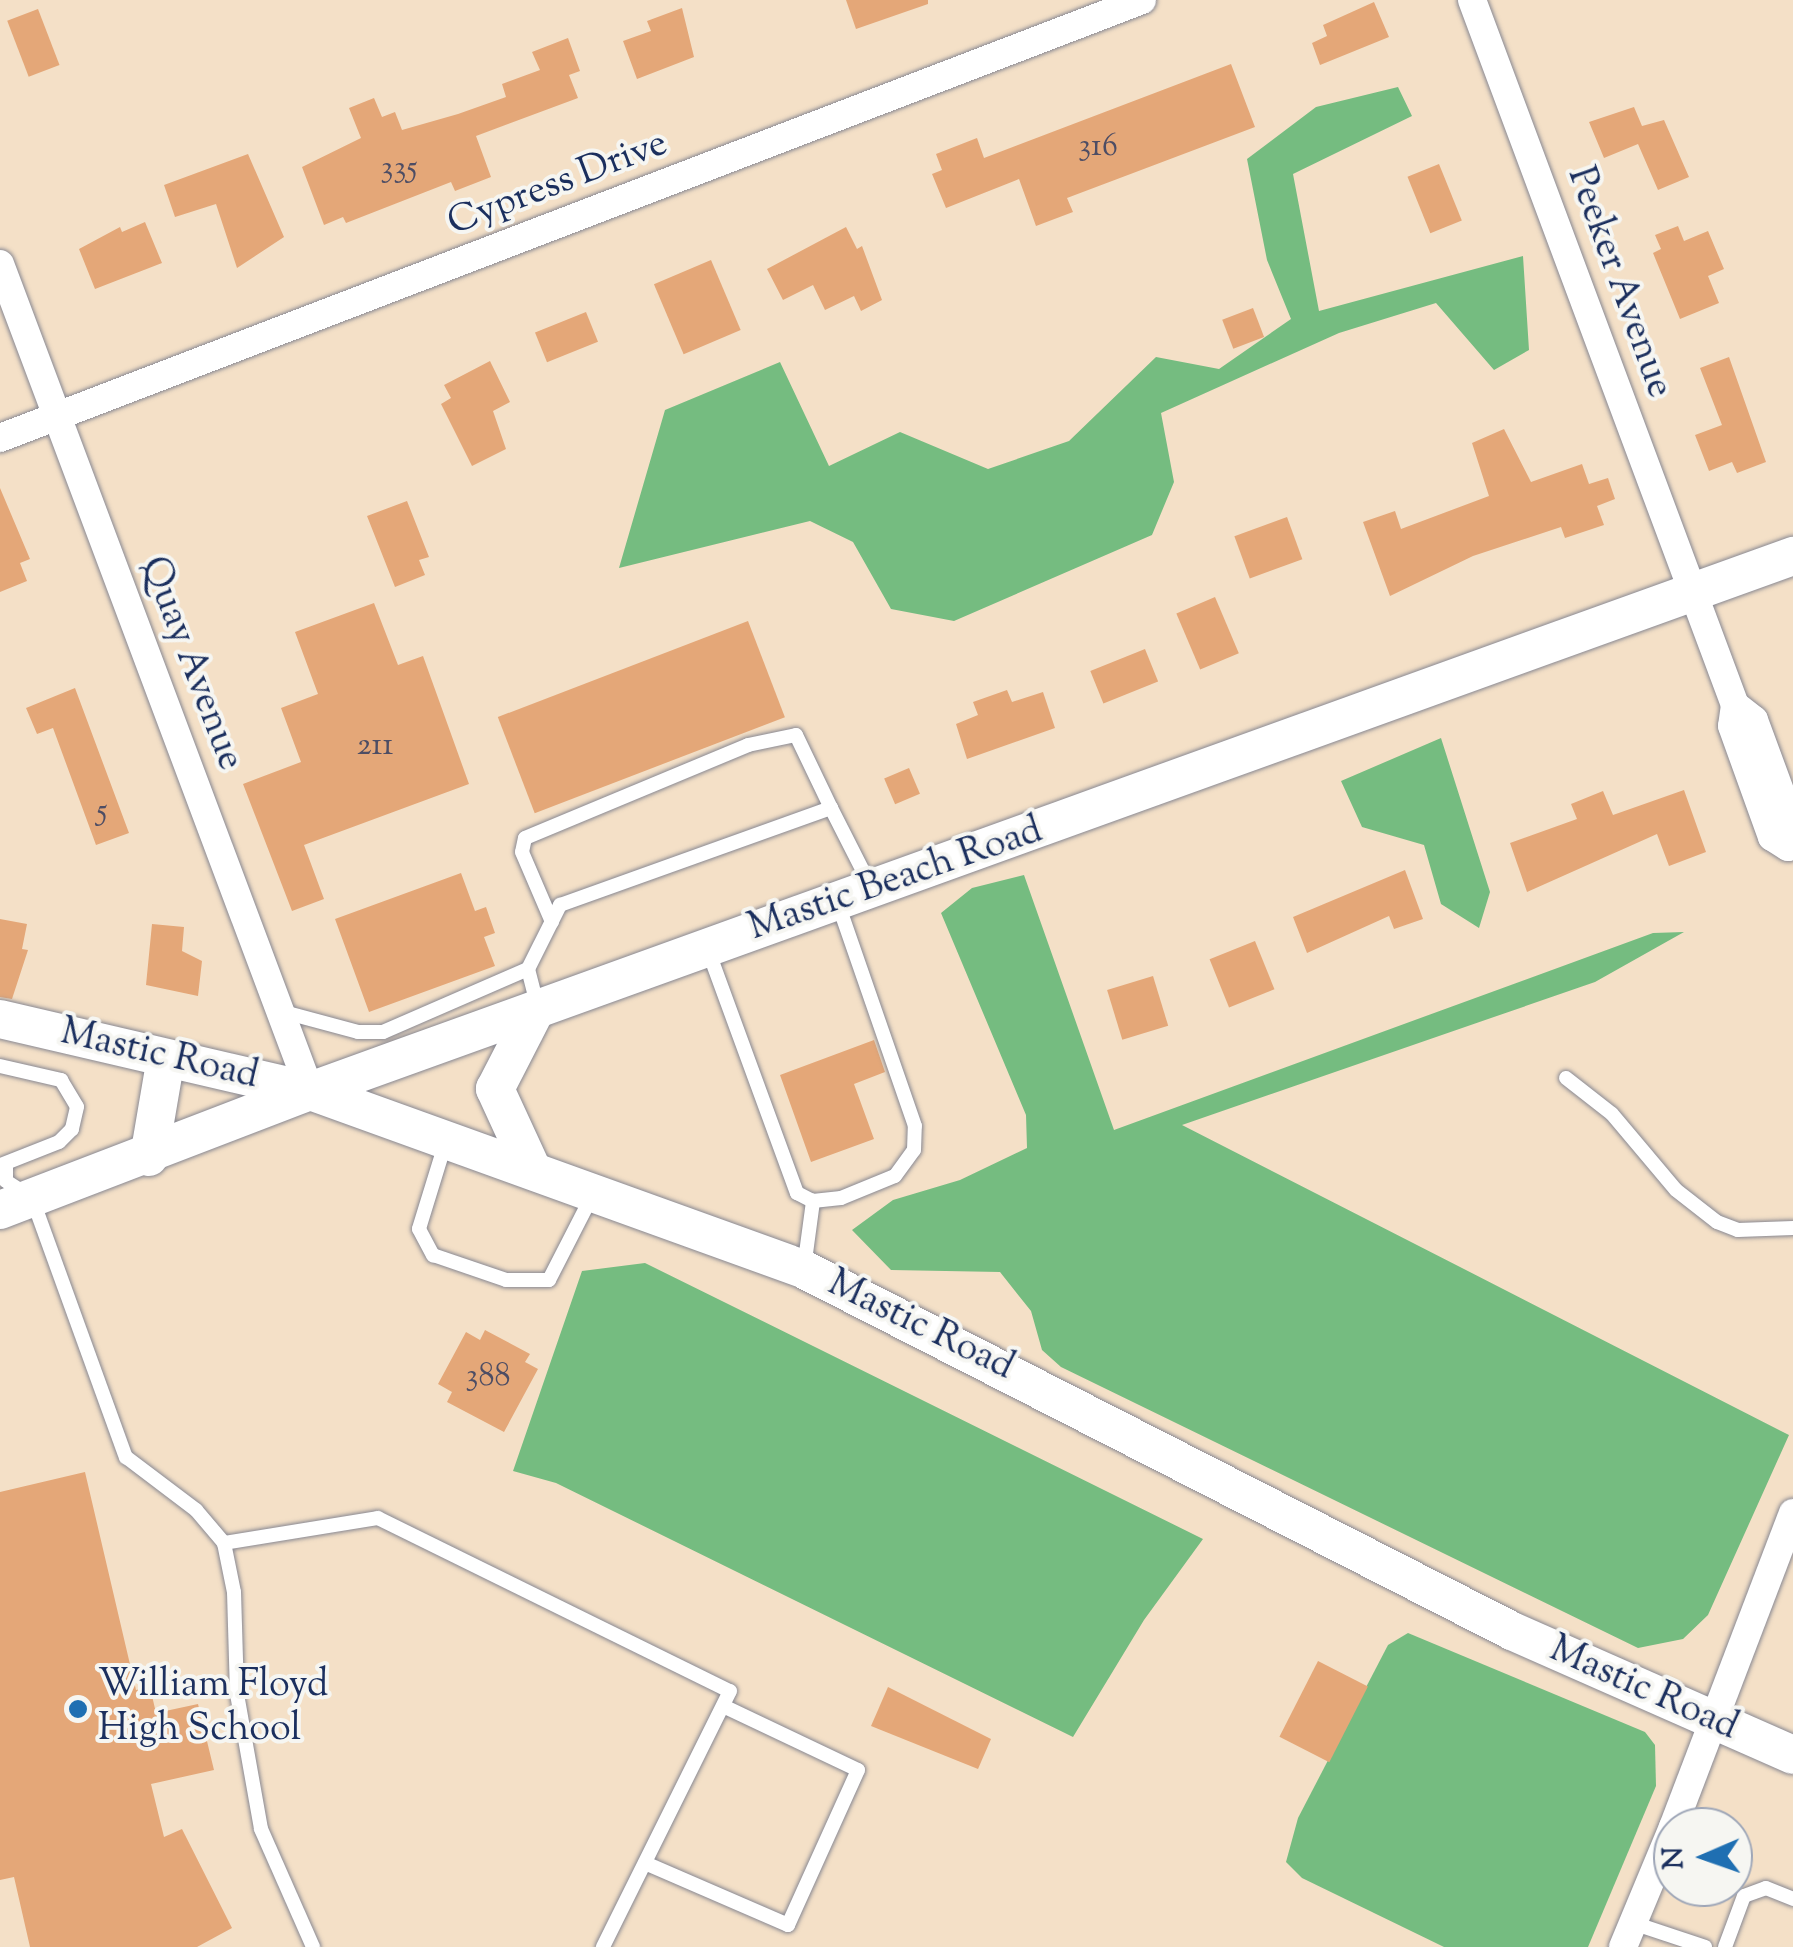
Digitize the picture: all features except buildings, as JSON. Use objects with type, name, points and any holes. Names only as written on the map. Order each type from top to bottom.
[{"type":"street","name":"Cypress Drive","points":[[0,438],[1142,0]]},
{"type":"street","name":"Peeker Avenue","points":[[1472,0],[1735,705],[1732,726],[1772,837],[1792,842]]},
{"type":"street","name":"Quay Avenue","points":[[0,264],[310,1091]]},
{"type":"street","name":"Mastic Beach Road","points":[[16,1204],[149,1157],[310,1091],[536,1014],[707,946],[874,892],[1793,556]]},
{"type":"street","points":[[530,1165],[494,1089],[536,1014]]},
{"type":"street","name":"Mastic Road","points":[[0,1019],[310,1091],[530,1165],[804,1268],[1512,1631],[1716,1726],[1793,1755]]},
{"type":"street","points":[[149,1157],[166,1058]]},
{"type":"street","points":[[1682,1807],[1716,1726],[1793,1513]]},
{"type":"street","points":[[1628,1935],[1653,1875]]},
{"type":"lane","points":[[552,922],[522,852],[525,838],[730,752],[796,735],[874,892]]},
{"type":"lane","points":[[536,1014],[528,969],[560,905],[831,808]]},
{"type":"lane","points":[[707,946],[797,1193],[813,1200],[841,1198],[895,1176],[914,1150],[915,1126],[838,904]]},
{"type":"lane","points":[[280,1011],[358,1032],[383,1032],[528,969]]},
{"type":"lane","points":[[0,1066],[62,1080],[77,1107],[72,1129],[59,1142],[3,1166],[6,1181],[126,1458],[196,1510],[224,1543],[234,1592],[237,1694],[262,1828],[314,1947]]},
{"type":"lane","points":[[1566,1078],[1612,1114],[1676,1190],[1717,1222],[1738,1230],[1793,1228]]},
{"type":"lane","points":[[448,1136],[419,1229],[433,1255],[506,1280],[549,1280],[596,1190]]},
{"type":"lane","points":[[804,1268],[813,1200]]},
{"type":"lane","points":[[224,1543],[378,1518],[730,1691],[603,1947]]},
{"type":"lane","points":[[644,1863],[788,1924],[858,1770],[723,1706]]},
{"type":"lane","points":[[1725,1947],[1744,1896],[1766,1888],[1793,1899]]},
{"type":"lane","points":[[1628,1935],[1705,1947]]},
{"type":"green space","points":[[1398,87],[1412,116],[1293,174],[1319,311],[1523,256],[1529,350],[1494,370],[1436,303],[1339,333],[1161,413],[1174,482],[1152,535],[954,621],[891,609],[853,542],[810,521],[619,568],[665,410],[780,362],[829,466],[900,432],[988,469],[1069,441],[1156,357],[1219,369],[1291,319],[1267,260],[1247,159],[1316,107]]},
{"type":"green space","points":[[1441,738],[1490,892],[1479,928],[1441,904],[1424,845],[1362,827],[1341,781]]},
{"type":"green space","points":[[1024,875],[1114,1130],[1653,933],[1684,932],[1595,982],[1182,1125],[1789,1435],[1708,1615],[1683,1639],[1638,1648],[1061,1367],[1042,1350],[1031,1311],[1000,1272],[891,1270],[852,1230],[893,1200],[960,1180],[1027,1148],[1026,1115],[941,913],[972,888]]},
{"type":"green space","points":[[645,1263],[1203,1539],[1144,1620],[1073,1737],[556,1483],[513,1471],[582,1271]]},
{"type":"green space","points":[[1408,1633],[1645,1732],[1655,1745],[1656,1786],[1588,1947],[1444,1947],[1302,1878],[1286,1862],[1298,1818],[1388,1645]]},
{"type":"place","name":"William Floyd High School","points":[[78,1709]]}]
